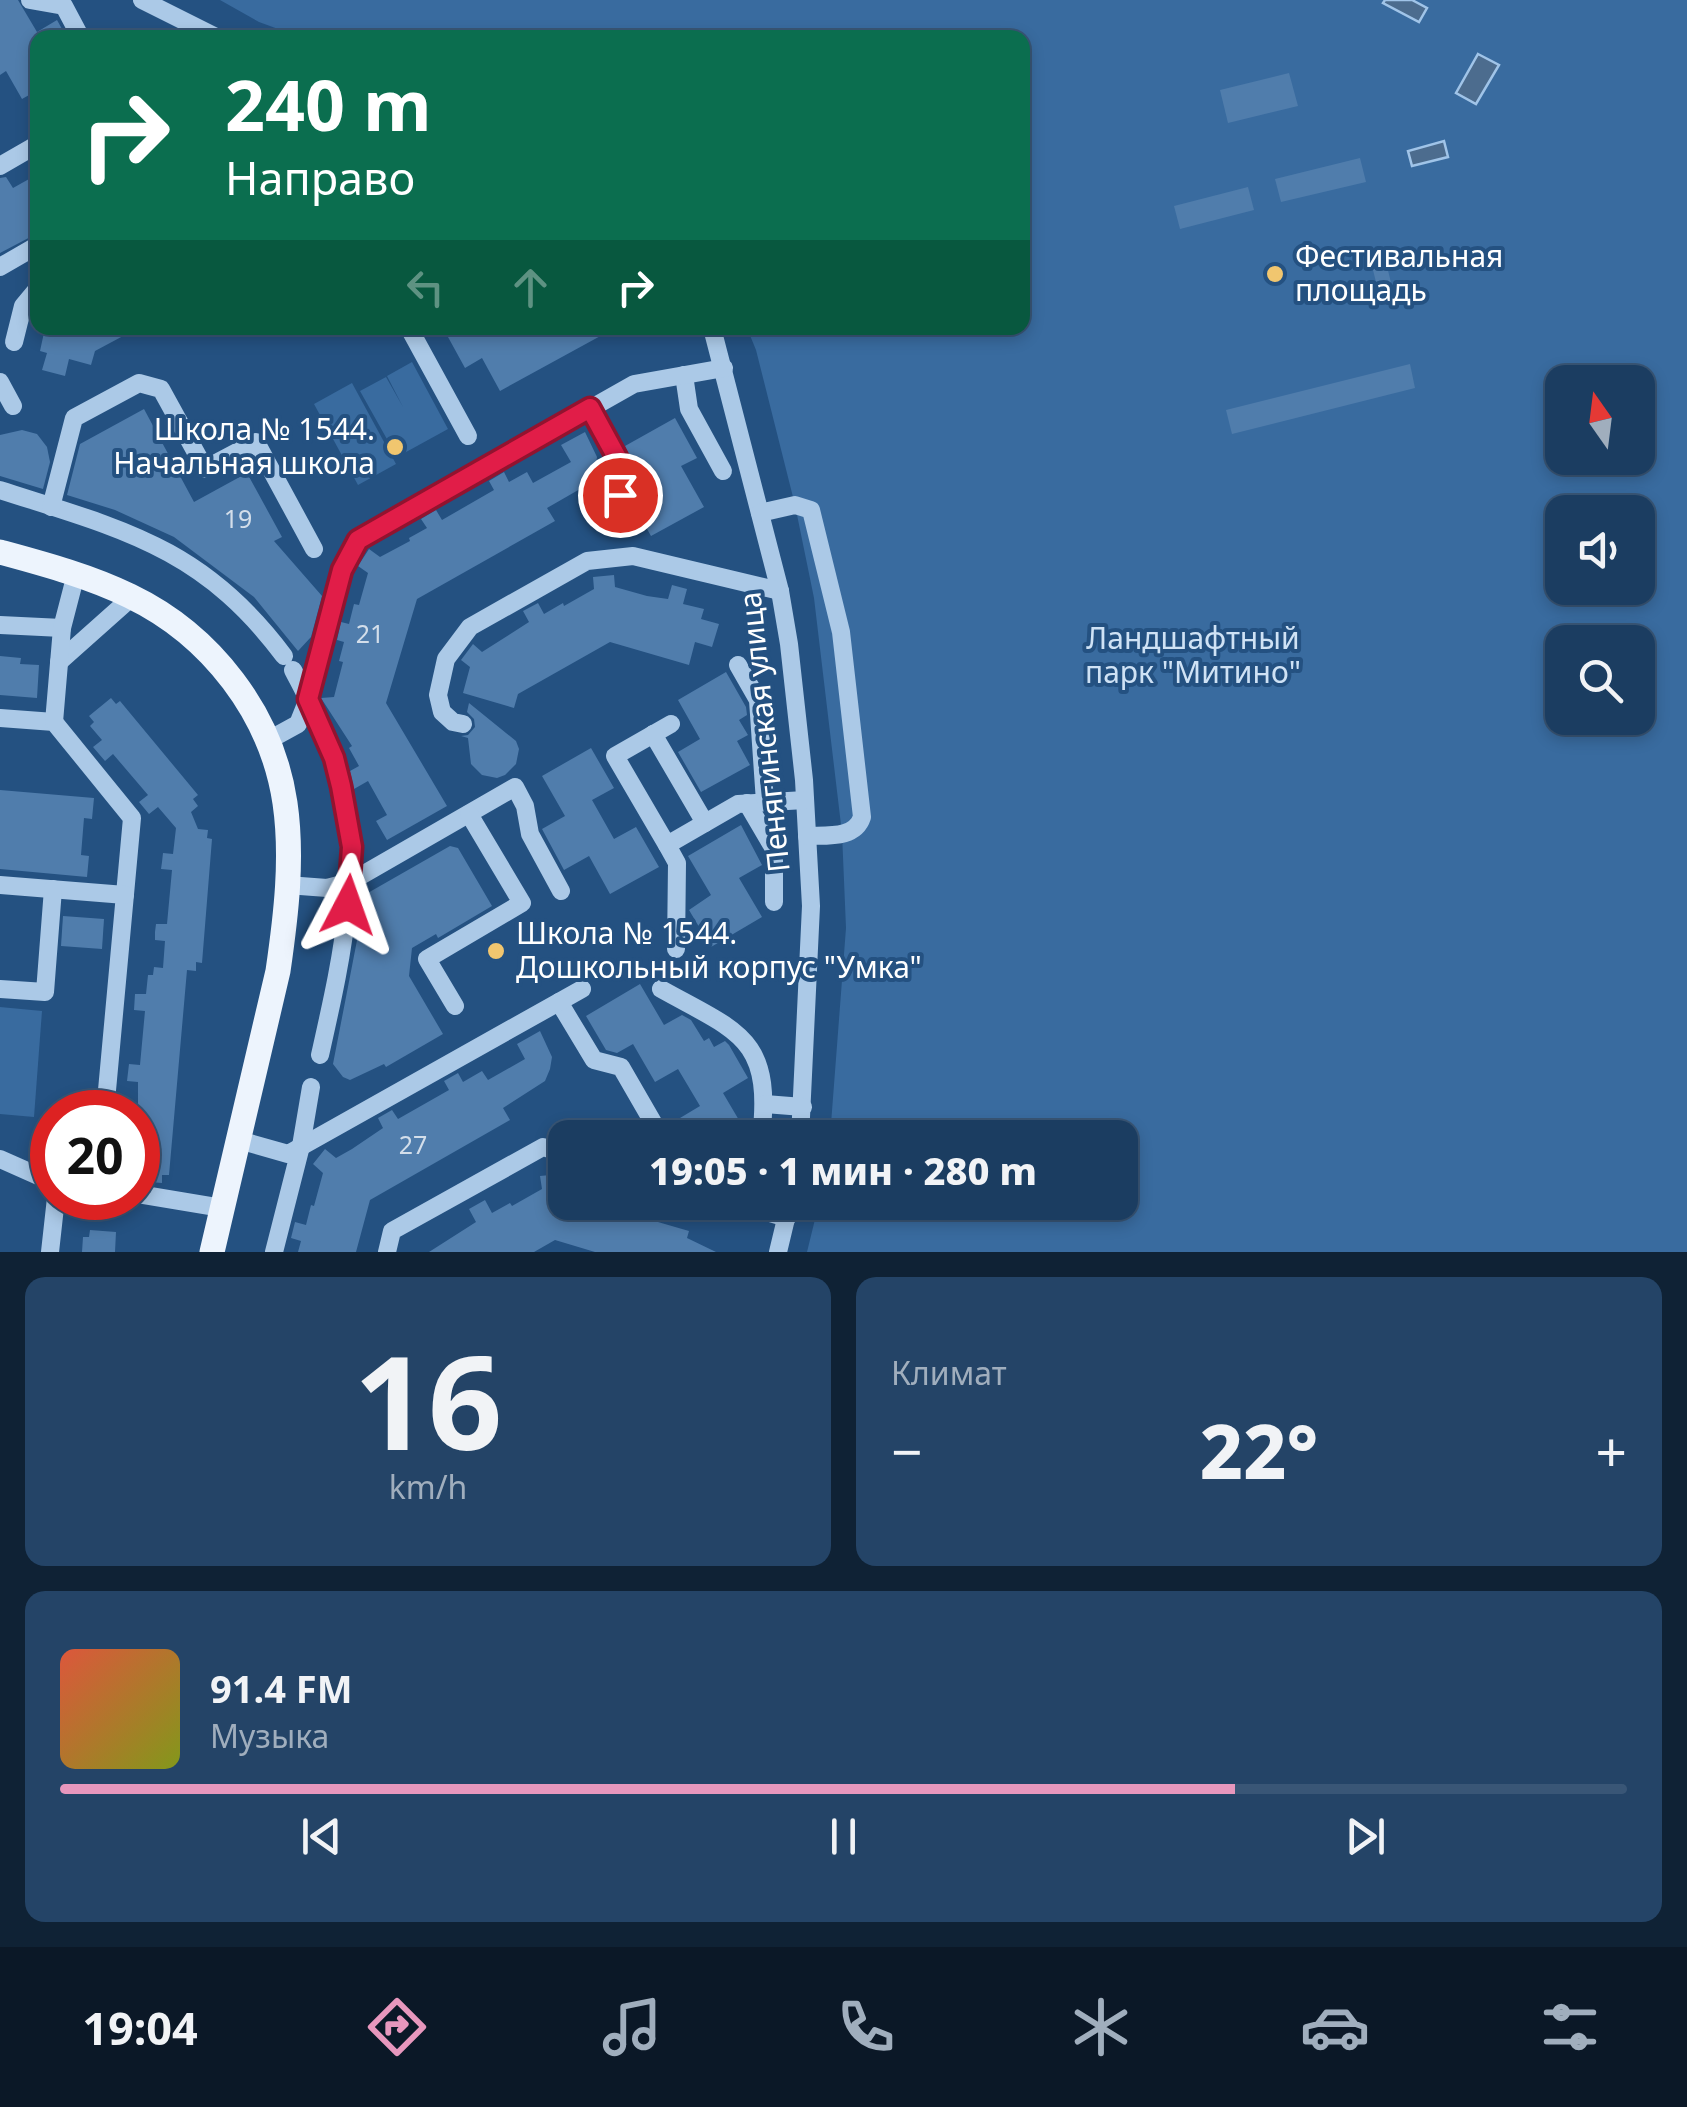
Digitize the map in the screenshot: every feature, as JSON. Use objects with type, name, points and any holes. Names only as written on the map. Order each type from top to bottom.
[{"type":"main road","points":[[0,552],[76,574],[132,597],[184,630],[234,681],[267,741],[285,803],[287,885],[278,971],[212,1252]]},
{"type":"street","points":[[30,0],[64,6],[77,30]]},
{"type":"street","points":[[142,0],[185,30]]},
{"type":"street","points":[[0,166],[30,149]]},
{"type":"street","points":[[0,267],[30,250]]},
{"type":"street","points":[[14,342],[22,306],[30,297]]},
{"type":"street","points":[[414,335],[468,436]]},
{"type":"street","name":"Пенягинская улица","points":[[714,335],[780,591],[789,644],[811,906],[802,1120]]},
{"type":"street","points":[[267,741],[298,724],[342,570],[358,540],[634,384],[724,368]]},
{"type":"street","points":[[684,375],[689,408],[723,471]]},
{"type":"street","points":[[0,382],[14,406]]},
{"type":"street","points":[[51,507],[74,418],[139,383],[161,389],[205,470],[256,442],[314,549]]},
{"type":"street","points":[[590,408],[621,465],[620,526]]},
{"type":"street","points":[[0,490],[107,523],[184,561],[241,605],[288,663],[334,758],[352,847],[341,957],[320,1055]]},
{"type":"street","points":[[760,512],[795,505],[811,510],[841,632],[862,817],[853,831],[808,836]]},
{"type":"street","points":[[464,724],[453,722],[442,712],[438,695],[446,658],[470,627],[586,561],[633,556],[780,591]]},
{"type":"street","points":[[76,574],[62,628],[54,722],[132,818],[107,1090]]},
{"type":"street","points":[[59,662],[132,597]]},
{"type":"street","points":[[0,626],[62,628]]},
{"type":"street","points":[[738,665],[758,700],[756,803],[774,849],[774,902]]},
{"type":"street","points":[[0,718],[54,722]]},
{"type":"street","points":[[670,724],[615,756],[677,863],[676,949]]},
{"type":"street","points":[[653,734],[706,823]]},
{"type":"street","points":[[287,885],[327,888],[350,882],[515,787],[526,806],[530,834],[561,891]]},
{"type":"street","points":[[666,846],[738,804],[805,800]]},
{"type":"street","points":[[455,1006],[427,959],[522,903],[469,814]]},
{"type":"street","points":[[0,885],[125,895]]},
{"type":"street","points":[[0,988],[45,992],[53,889]]},
{"type":"street","points":[[239,1140],[288,1154],[582,988]]},
{"type":"street","points":[[661,988],[740,1034],[760,1068],[763,1120]]},
{"type":"street","points":[[559,1002],[594,1060],[621,1067],[652,1120]]},
{"type":"street","points":[[274,1252],[302,1146],[311,1087]]},
{"type":"street","points":[[765,1104],[803,1107]]},
{"type":"street","points":[[387,1252],[392,1231],[543,1147],[548,1149]]},
{"type":"street","points":[[0,1159],[30,1172]]},
{"type":"street","points":[[160,1198],[222,1208]]},
{"type":"street","points":[[50,1252],[54,1220]]},
{"type":"street","points":[[778,1252],[786,1220]]},
{"type":"green space","name":"Ландшафтный парк \"Митино\"","points":[[220,0],[1687,0],[1687,1252],[807,1252],[815,1220],[1138,1220],[1138,1120],[831,1120],[846,928],[842,833],[814,598],[795,505],[750,335],[1030,335],[1030,30],[281,30]]},
{"type":"green space","points":[[412,362],[448,429],[397,457],[360,391],[386,377],[403,407],[387,376]]},
{"type":"green space","points":[[352,383],[396,464],[358,485],[314,404]]},
{"type":"green space","points":[[0,1007],[42,1011],[36,1090],[30,1090],[30,1117],[0,1114]]},
{"type":"shaded area","points":[[1412,0],[1427,8],[1419,22],[1383,3]]},
{"type":"shaded area","points":[[1478,54],[1499,65],[1476,104],[1456,93]]},
{"type":"shaded area","points":[[1444,141],[1448,157],[1412,166],[1408,151]]},
{"type":"building","points":[[0,0],[18,0],[36,30],[30,30],[30,94],[22,99],[6,71],[0,75]]},
{"type":"building","points":[[57,20],[63,30],[40,30]]},
{"type":"building","points":[[1289,73],[1298,106],[1228,123],[1220,90]]},
{"type":"building","points":[[1360,158],[1366,182],[1281,202],[1275,179]]},
{"type":"building","points":[[6,177],[13,188],[30,178],[30,237],[0,253],[0,178]]},
{"type":"building","points":[[1248,187],[1254,210],[1180,229],[1174,206]]},
{"type":"building","points":[[1382,246],[1395,299],[1381,302],[1368,250]]},
{"type":"building","points":[[43,335],[125,335],[95,351],[91,365],[69,359],[65,376],[42,370],[47,353],[40,351]]},
{"type":"building","points":[[602,335],[500,391],[482,358],[465,368],[448,337]]},
{"type":"building","points":[[1410,364],[1415,388],[1232,434],[1226,410]]},
{"type":"building","points":[[144,409],[194,502],[247,473],[282,537],[274,541],[322,596],[311,637],[298,651],[254,597],[174,537],[115,510],[67,495],[80,444]]},
{"type":"building","points":[[675,418],[697,458],[681,466],[704,507],[651,536],[632,502],[633,493],[644,487],[625,446]]},
{"type":"building","points":[[22,430],[37,434],[47,447],[50,462],[43,489],[0,476],[0,435]]},
{"type":"building","points":[[585,432],[597,457],[594,477],[547,508],[555,521],[417,599],[386,703],[447,806],[387,840],[376,821],[387,815],[368,781],[354,789],[350,771],[359,766],[349,748],[352,746],[321,698],[334,697],[343,662],[339,661],[344,642],[337,640],[341,622],[349,624],[368,573],[358,566],[369,549],[380,557],[410,541],[427,528],[421,519],[436,510],[442,520],[494,490],[489,481],[504,472],[509,482],[527,472],[533,483],[571,462],[561,445]]},
{"type":"building","points":[[614,575],[615,587],[647,596],[668,599],[672,585],[687,589],[683,604],[704,609],[701,619],[719,624],[712,647],[695,642],[689,665],[610,642],[518,694],[514,708],[463,693],[470,667],[461,660],[473,644],[482,652],[529,622],[523,611],[538,603],[544,614],[594,589],[593,577]]},
{"type":"building","points":[[0,656],[21,658],[20,664],[39,665],[37,698],[0,695]]},
{"type":"building","points":[[726,672],[746,707],[747,715],[739,720],[748,735],[737,741],[750,765],[701,792],[678,752],[700,739],[678,700]]},
{"type":"building","points":[[111,698],[116,704],[120,701],[198,795],[193,799],[198,806],[191,812],[198,829],[208,830],[207,838],[212,839],[202,963],[196,962],[196,971],[187,970],[169,1175],[162,1175],[162,1183],[160,1090],[138,1090],[138,1082],[127,1081],[129,1064],[140,1065],[145,1011],[134,1010],[135,994],[146,994],[148,975],[153,975],[154,967],[163,968],[165,941],[155,940],[155,932],[156,924],[167,924],[172,870],[161,869],[163,853],[173,854],[176,828],[158,807],[149,814],[139,802],[148,795],[113,754],[105,761],[93,747],[102,740],[90,726],[94,722],[89,716]]},
{"type":"building","points":[[469,703],[516,741],[516,764],[505,775],[482,775],[471,764],[468,738],[461,736],[475,727],[467,712]]},
{"type":"building","points":[[591,748],[614,788],[592,800],[614,839],[636,827],[659,867],[610,894],[589,856],[564,870],[542,829],[565,816],[542,776]]},
{"type":"building","points":[[0,790],[94,798],[92,819],[84,818],[81,855],[89,856],[87,877],[0,869]]},
{"type":"building","points":[[741,825],[762,865],[739,878],[762,917],[711,947],[689,910],[711,895],[688,856]]},
{"type":"building","points":[[450,846],[458,848],[492,906],[438,938],[436,934],[412,948],[409,976],[443,1034],[386,1067],[384,1064],[350,1080],[343,1077],[333,1064],[366,894]]},
{"type":"building","points":[[63,916],[104,919],[102,949],[61,946]]},
{"type":"building","points":[[640,984],[664,1025],[682,1015],[691,1020],[704,1041],[709,1038],[714,1047],[725,1041],[748,1078],[723,1093],[739,1120],[677,1120],[700,1106],[678,1069],[655,1082],[633,1044],[617,1053],[606,1050],[586,1016]]},
{"type":"building","points":[[540,1031],[552,1057],[550,1069],[545,1081],[503,1108],[510,1120],[370,1200],[356,1252],[298,1252],[301,1241],[291,1238],[295,1222],[306,1225],[311,1205],[314,1206],[323,1173],[313,1164],[325,1149],[336,1158],[352,1149],[383,1128],[378,1118],[392,1110],[398,1119],[449,1090],[444,1081],[458,1073],[463,1082],[482,1071],[488,1080],[525,1059],[517,1044]]},
{"type":"building","points":[[548,1175],[548,1220],[651,1220],[689,1231],[687,1238],[716,1252],[595,1252],[555,1240],[534,1252],[429,1252],[476,1222],[469,1209],[485,1200],[492,1213],[510,1203],[512,1206],[542,1189],[540,1176]]},
{"type":"building","points":[[90,1230],[116,1232],[115,1252],[82,1252],[83,1237],[89,1237]]},
{"type":"place","name":"Фестивальная площадь","points":[[1275,274]]},
{"type":"place","name":"Школа № 1544. Начальная школа","points":[[395,447]]},
{"type":"place","name":"Школа № 1544. Дошкольный корпус \"Умка\"","points":[[496,951]]},
{"type":"route","points":[[348,905],[352,847],[341,786],[334,758],[308,699],[342,570],[358,540],[590,408],[621,465],[620,495]]}]
